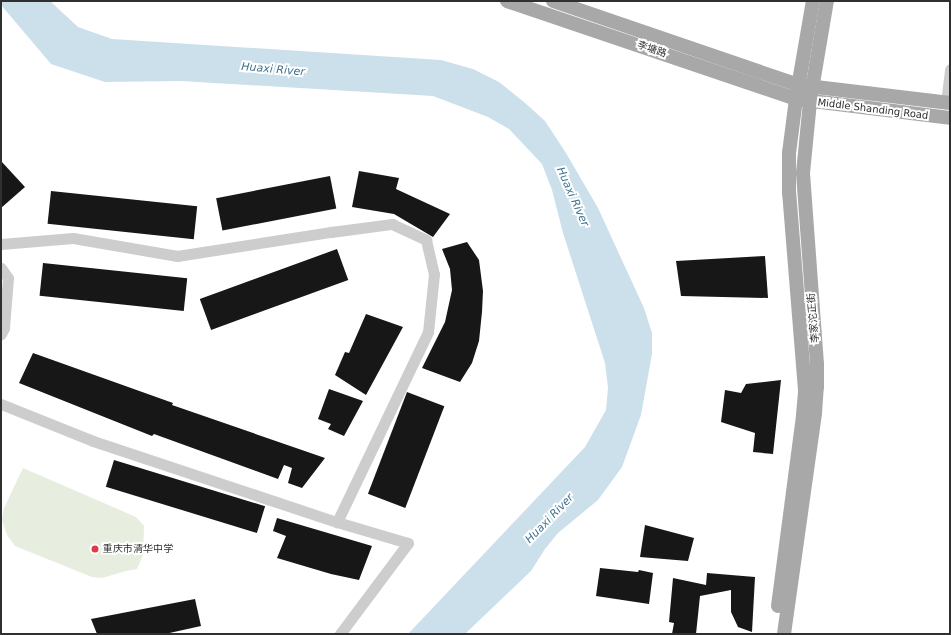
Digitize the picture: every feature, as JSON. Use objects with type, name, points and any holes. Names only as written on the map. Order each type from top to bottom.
[{"type":"main road","name":"李塘路","points":[[507,1],[796,99]]},
{"type":"main road","name":"李塘路","points":[[553,1],[580,5],[806,86]]},
{"type":"main road","name":"李家沱正街","points":[[784,634],[815,413],[817,386],[817,364],[803,193],[804,151],[810,101],[806,86],[813,1]]},
{"type":"main road","name":"李家沱正街","points":[[775,634],[805,390],[788,175],[796,99],[806,86],[827,1]]},
{"type":"main road","name":"Middle Shanding Road","points":[[806,86],[948,103]]},
{"type":"main road","name":"Middle Shanding Road","points":[[796,99],[950,118]]},
{"type":"street","points":[[948,103],[950,69]]},
{"type":"street","points":[[1,244],[73,238],[177,256],[392,224],[426,240],[434,274],[428,332],[337,522]]},
{"type":"street","points":[[1,268],[8,278],[4,328],[1,334]]},
{"type":"street","points":[[1,404],[93,441],[337,522],[408,543],[340,634]]},
{"type":"shaded area","points":[[23,468],[136,517],[144,526],[143,555],[137,569],[102,578],[92,577],[15,546],[7,535],[2,520],[4,508]]},
{"type":"water","name":"Huaxi River","points":[[1,1],[50,1],[78,27],[112,39],[441,60],[473,69],[499,82],[545,121],[566,153],[598,208],[644,308],[652,333],[652,354],[641,415],[622,467],[598,500],[558,533],[545,549],[531,571],[465,634],[408,634],[585,447],[606,410],[608,388],[605,363],[563,233],[552,190],[542,164],[509,129],[488,117],[433,96],[181,81],[105,82],[51,64],[1,5]]},
{"type":"building","points":[[1,161],[25,187],[1,208]]},
{"type":"building","points":[[359,171],[399,178],[396,189],[450,214],[433,237],[394,214],[352,207]]},
{"type":"building","points":[[330,176],[336,208],[222,231],[216,198]]},
{"type":"building","points":[[51,191],[197,206],[194,239],[48,224]]},
{"type":"building","points":[[467,242],[479,260],[483,291],[482,312],[479,341],[472,363],[460,382],[422,368],[445,322],[452,290],[450,269],[442,249]]},
{"type":"building","points":[[337,249],[348,280],[211,330],[200,299]]},
{"type":"building","points":[[765,256],[768,298],[681,296],[676,261]]},
{"type":"building","points":[[43,263],[187,278],[184,311],[40,296]]},
{"type":"building","points":[[366,314],[403,327],[366,395],[335,375],[345,352],[349,353]]},
{"type":"building","points":[[33,353],[173,403],[172,405],[325,458],[302,488],[288,483],[292,468],[284,465],[278,479],[154,434],[152,436],[19,383]]},
{"type":"building","points":[[781,380],[773,454],[753,452],[755,433],[721,422],[725,390],[741,393],[746,384]]},
{"type":"building","points":[[329,389],[363,401],[344,436],[328,429],[331,424],[318,419]]},
{"type":"building","points":[[407,392],[444,406],[405,508],[368,494]]},
{"type":"building","points":[[114,460],[265,506],[257,533],[106,487]]},
{"type":"building","points":[[277,518],[372,546],[359,580],[331,574],[277,558],[286,536],[273,531]]},
{"type":"building","points":[[645,525],[694,538],[688,561],[640,557]]},
{"type":"building","points":[[600,568],[638,572],[639,570],[653,573],[649,604],[596,596]]},
{"type":"building","points":[[707,573],[755,577],[752,632],[738,627],[731,612],[731,590],[700,596],[696,634],[672,634],[674,623],[669,622],[673,578],[706,585]]},
{"type":"building","points":[[195,599],[201,626],[165,634],[97,634],[91,619]]},
{"type":"place","name":"重庆市清华中学","points":[[95,549]]}]
